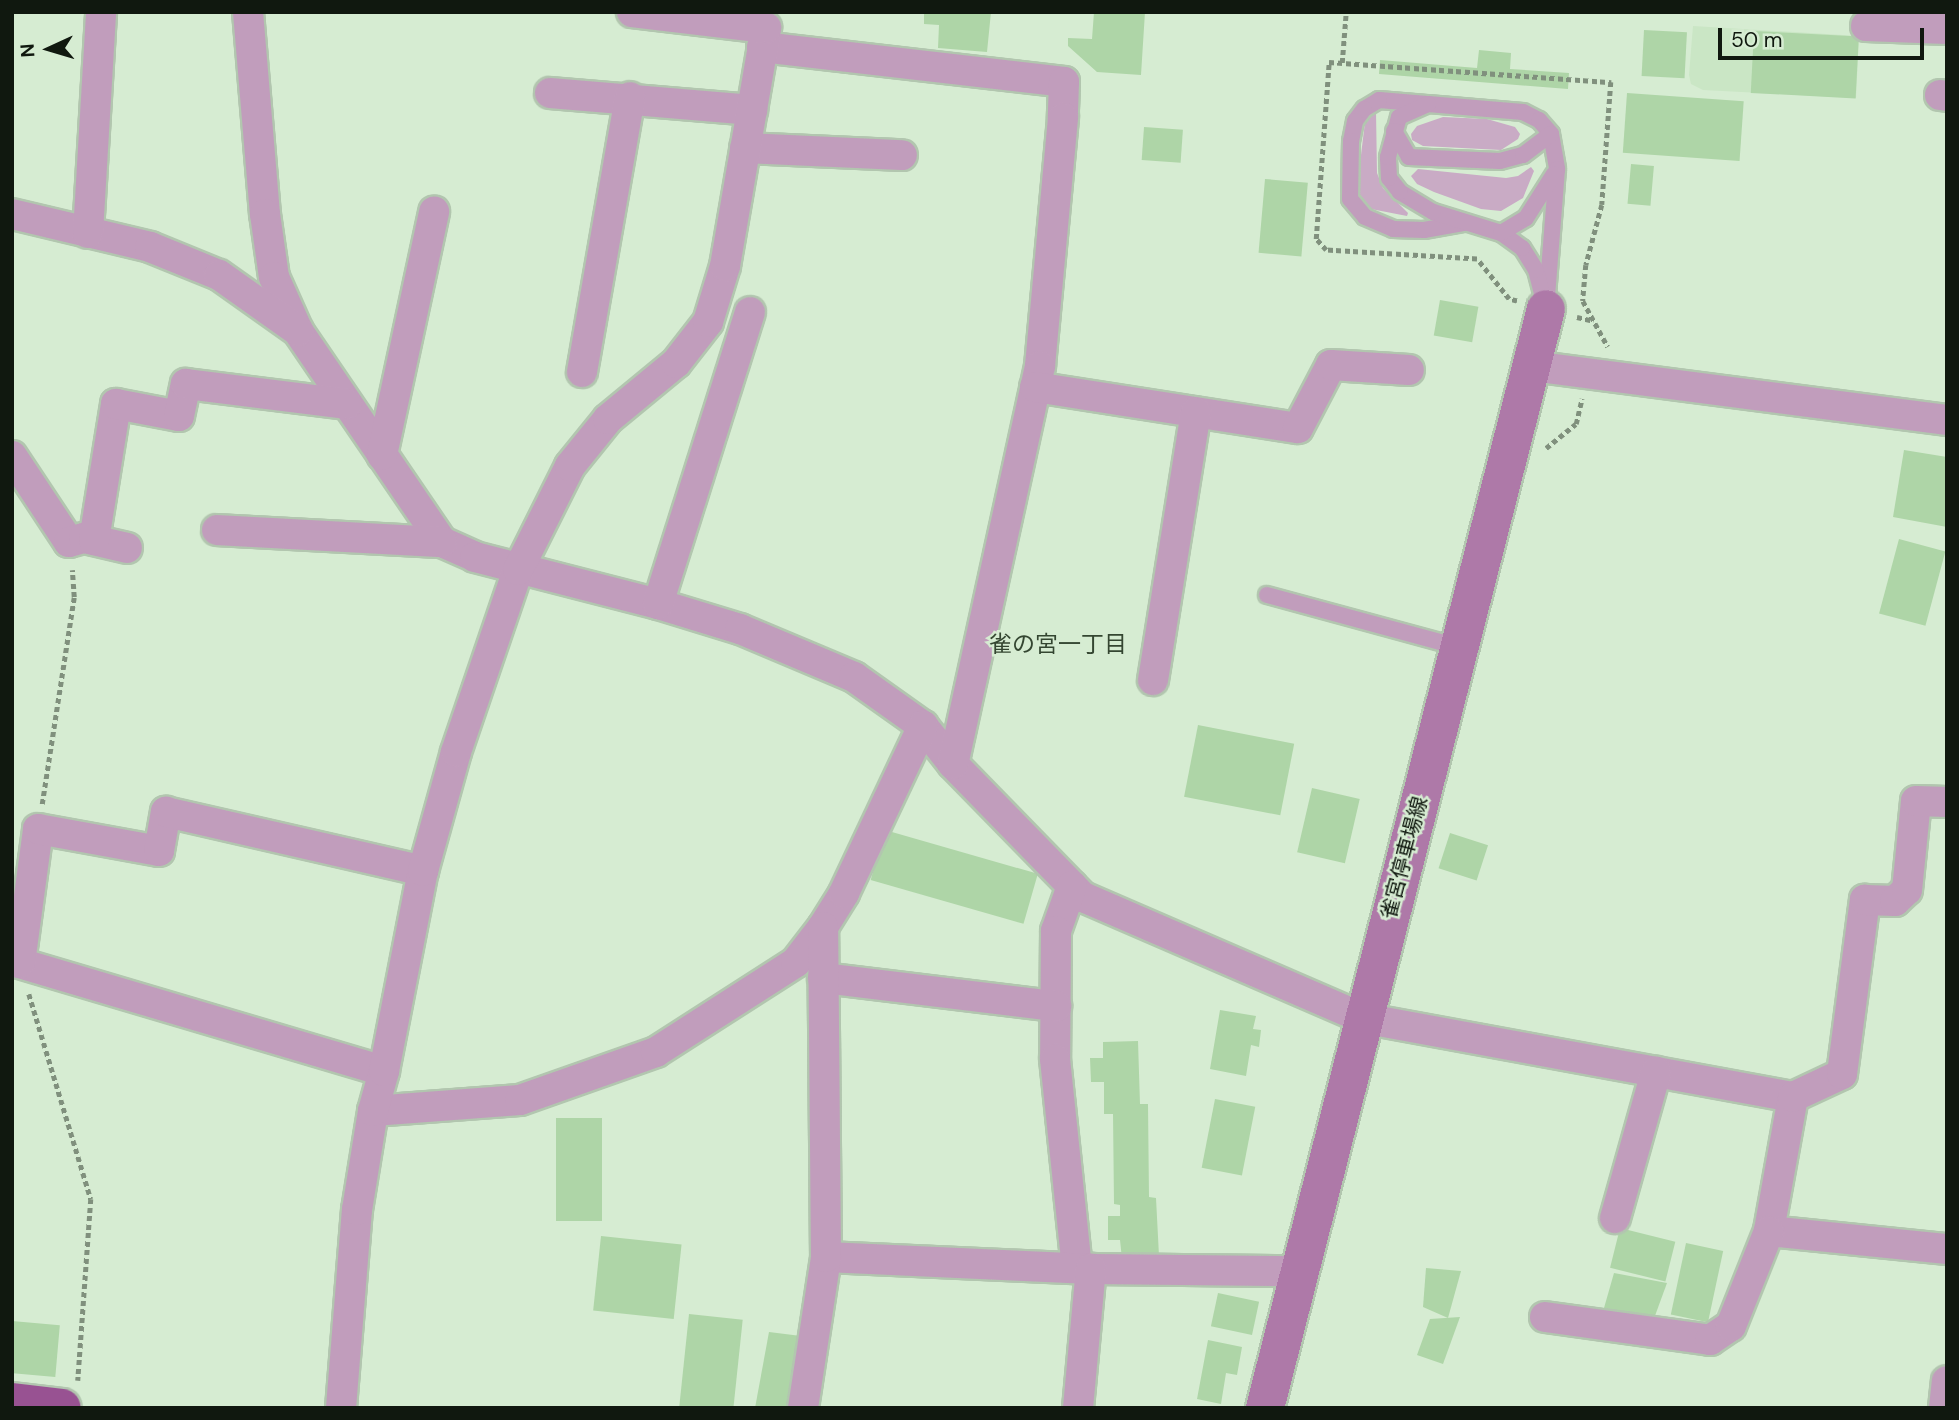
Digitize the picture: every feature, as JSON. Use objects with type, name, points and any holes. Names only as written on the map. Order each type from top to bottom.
[{"type":"highway","points":[[12,1402],[70,1401]]},
{"type":"main road","name":"雀宮停車場線","points":[[1265,1408],[1362,1018],[1546,309]]},
{"type":"street","points":[[88,233],[102,12]]},
{"type":"street","points":[[248,12],[265,214],[274,277],[298,331],[442,542]]},
{"type":"street","points":[[341,1408],[357,1210],[373,1111],[384,1071],[423,871],[456,752],[518,570],[570,466],[608,419],[676,363],[708,322],[726,265],[766,28],[632,12]]},
{"type":"street","points":[[1866,26],[1947,29]]},
{"type":"street","points":[[762,47],[1063,82],[1062,132],[1035,387],[953,764]]},
{"type":"street","points":[[550,93],[630,97],[752,110]]},
{"type":"street","points":[[582,372],[630,97]]},
{"type":"street","points":[[745,148],[902,155]]},
{"type":"street","points":[[382,455],[434,212]]},
{"type":"street","points":[[12,214],[150,247],[219,275],[298,331]]},
{"type":"street","points":[[658,604],[750,312]]},
{"type":"street","points":[[1035,387],[1298,428],[1331,365],[1409,370]]},
{"type":"street","points":[[1532,366],[1947,420]]},
{"type":"street","points":[[82,541],[117,404],[179,416],[186,384],[347,404]]},
{"type":"street","points":[[1153,680],[1196,412]]},
{"type":"street","points":[[12,456],[82,541],[127,548]]},
{"type":"street","points":[[217,530],[442,542],[475,557],[518,570],[658,604],[740,629],[854,677],[923,726],[953,764],[1083,897],[1362,1018],[1793,1097],[1842,1074],[1865,900],[1895,901],[1907,890],[1916,800],[1947,802]]},
{"type":"street","points":[[373,1111],[520,1100],[656,1052],[796,962],[823,927],[844,892],[923,726]]},
{"type":"street","points":[[384,1071],[20,963],[38,829],[159,851],[166,812],[423,871]]},
{"type":"street","points":[[1072,886],[1056,931],[1055,1059],[1084,1268],[1078,1408]]},
{"type":"street","points":[[803,1408],[826,1257],[823,927]]},
{"type":"street","points":[[823,978],[1056,1006]]},
{"type":"street","points":[[1615,1218],[1656,1072]]},
{"type":"street","points":[[1545,1317],[1710,1340],[1731,1326],[1769,1231],[1793,1097]]},
{"type":"street","points":[[1769,1231],[1947,1249]]},
{"type":"street","points":[[826,1257],[1084,1268],[1298,1271]]},
{"type":"street","points":[[1944,1408],[1947,1381]]},
{"type":"lane","points":[[1466,223],[1424,230],[1393,229],[1365,217],[1350,199],[1348,184],[1355,121],[1364,109],[1378,100],[1523,112],[1539,120],[1551,134],[1558,169],[1546,309]]},
{"type":"lane","points":[[1428,104],[1399,117],[1388,157],[1389,178],[1400,192],[1418,204],[1466,223],[1501,233],[1522,248],[1536,270],[1546,309]]},
{"type":"lane","points":[[1394,131],[1409,157],[1500,161],[1523,155],[1551,134]]},
{"type":"lane","points":[[1501,233],[1526,218],[1558,169]]},
{"type":"lane","points":[[1267,595],[1459,648]]},
{"type":"path","points":[[1342,63],[1346,12]]},
{"type":"path","points":[[1326,250],[1477,259],[1509,299],[1594,321]]},
{"type":"path","points":[[38,829],[82,541]]},
{"type":"path","points":[[20,963],[91,1199],[70,1401]]},
{"type":"shaded area","points":[[1693,26],[1859,36],[1856,98],[1703,90],[1691,84],[1689,75]]},
{"type":"shaded area","points":[[1376,111],[1377,173],[1383,188],[1408,213],[1407,216],[1371,209],[1360,199],[1357,188],[1365,122]]},
{"type":"shaded area","points":[[1443,117],[1487,119],[1515,127],[1520,134],[1518,139],[1501,150],[1423,146],[1412,140],[1411,134],[1417,126]]},
{"type":"shaded area","points":[[1531,167],[1534,171],[1523,198],[1501,211],[1481,209],[1434,192],[1417,184],[1411,176],[1418,169],[1506,178],[1518,176]]},
{"type":"building","points":[[924,12],[991,12],[987,52],[938,48],[939,25],[924,24]]},
{"type":"building","points":[[1094,12],[1145,12],[1141,75],[1097,72],[1068,46],[1068,38],[1092,39]]},
{"type":"building","points":[[1644,30],[1687,32],[1685,78],[1642,76]]},
{"type":"building","points":[[1754,31],[1859,36],[1856,98],[1751,93]]},
{"type":"building","points":[[1479,50],[1511,53],[1510,69],[1569,73],[1568,89],[1379,74],[1380,60],[1477,68]]},
{"type":"building","points":[[1627,93],[1744,101],[1740,161],[1623,153]]},
{"type":"building","points":[[1144,127],[1183,130],[1181,163],[1142,160]]},
{"type":"building","points":[[1631,164],[1654,166],[1650,206],[1628,204]]},
{"type":"building","points":[[1265,179],[1308,183],[1301,256],[1259,253]]},
{"type":"building","points":[[1440,300],[1478,307],[1472,342],[1434,335]]},
{"type":"building","points":[[1904,450],[1947,457],[1947,527],[1893,517]]},
{"type":"building","points":[[1899,539],[1945,551],[1925,626],[1879,613]]},
{"type":"building","points":[[1198,725],[1294,744],[1280,815],[1184,797]]},
{"type":"building","points":[[1312,788],[1360,799],[1345,863],[1297,852]]},
{"type":"building","points":[[885,830],[1038,874],[1024,924],[871,880]]},
{"type":"building","points":[[1450,833],[1488,845],[1477,881],[1439,868]]},
{"type":"building","points":[[1220,1010],[1256,1016],[1253,1029],[1261,1030],[1259,1047],[1251,1045],[1246,1076],[1210,1069]]},
{"type":"building","points":[[1138,1041],[1140,1104],[1148,1104],[1149,1197],[1156,1198],[1159,1256],[1122,1259],[1120,1240],[1108,1240],[1108,1216],[1120,1216],[1120,1205],[1114,1204],[1113,1114],[1104,1114],[1104,1082],[1091,1082],[1090,1058],[1103,1058],[1103,1042]]},
{"type":"building","points":[[1215,1099],[1255,1107],[1242,1176],[1202,1168]]},
{"type":"building","points":[[556,1118],[602,1118],[602,1221],[556,1221]]},
{"type":"building","points":[[1620,1228],[1675,1242],[1665,1282],[1610,1268]]},
{"type":"building","points":[[601,1236],[682,1244],[674,1319],[593,1311]]},
{"type":"building","points":[[1686,1243],[1723,1251],[1708,1322],[1671,1314]]},
{"type":"building","points":[[1426,1268],[1461,1271],[1448,1318],[1423,1307]]},
{"type":"building","points":[[1614,1273],[1667,1283],[1652,1324],[1602,1315]]},
{"type":"building","points":[[1218,1293],[1259,1302],[1252,1335],[1211,1326]]},
{"type":"building","points":[[689,1314],[743,1320],[733,1408],[679,1408]]},
{"type":"building","points":[[1460,1317],[1443,1364],[1417,1355],[1430,1319]]},
{"type":"building","points":[[12,1321],[60,1325],[55,1377],[12,1373]]},
{"type":"building","points":[[769,1332],[809,1337],[798,1408],[755,1408]]},
{"type":"building","points":[[1208,1340],[1242,1347],[1237,1375],[1226,1373],[1221,1404],[1197,1399]]},
{"type":"district","name":"雀の宮一丁目","points":[[1058,644]]}]
